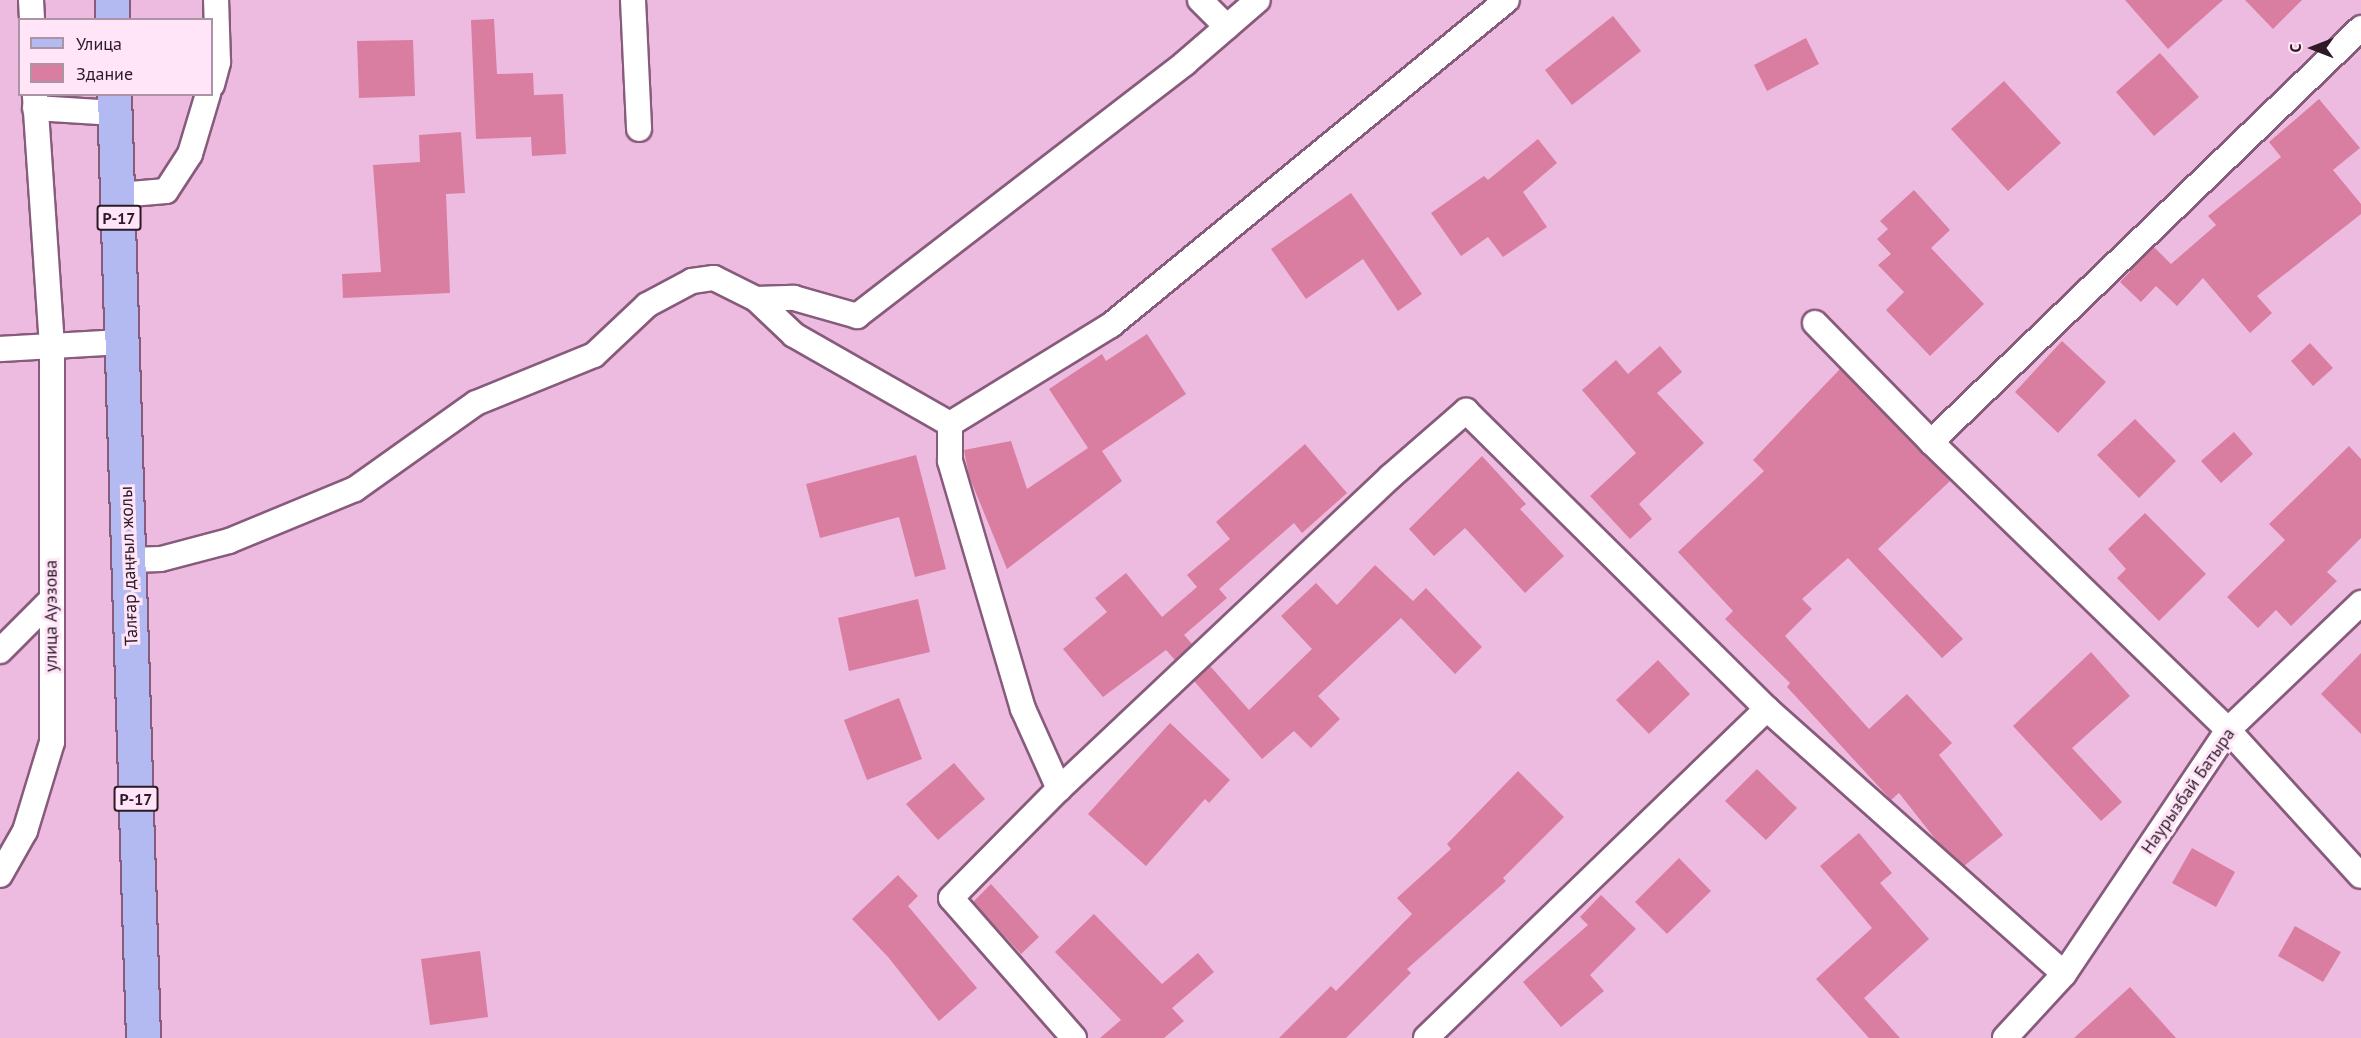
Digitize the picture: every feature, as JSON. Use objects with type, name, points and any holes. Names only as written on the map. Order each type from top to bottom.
[{"type":"main road","points":[[112,0],[112,18]]},
{"type":"main road","name":"Талғар даңғыл жолы","points":[[115,104],[143,1038]]},
{"type":"street","points":[[31,0],[32,18]]},
{"type":"street","points":[[213,81],[218,62],[216,0]]},
{"type":"street","points":[[633,0],[639,129]]},
{"type":"street","points":[[1200,0],[1227,27]]},
{"type":"street","points":[[756,299],[794,298],[857,316],[1227,27],[1258,0]]},
{"type":"street","points":[[950,424],[1111,325],[1508,0]]},
{"type":"street","points":[[1931,442],[2361,28]]},
{"type":"street","points":[[119,195],[166,191],[190,154],[207,96]]},
{"type":"street","points":[[35,101],[115,104]]},
{"type":"street","name":"улица Ауэзова","points":[[0,875],[25,831],[52,742],[50,601],[52,346],[35,101]]},
{"type":"street","points":[[129,560],[160,559],[230,541],[355,489],[476,403],[594,355],[647,305],[692,281],[714,278],[756,299],[794,335],[950,424]]},
{"type":"street","points":[[1815,323],[1931,442],[2228,730],[2361,876]]},
{"type":"street","points":[[0,349],[123,342]]},
{"type":"street","points":[[1074,1038],[951,898],[1059,789],[1390,477],[1466,411],[1767,709],[2064,974]]},
{"type":"street","points":[[950,424],[950,461],[1023,709],[1059,789]]},
{"type":"street","points":[[0,651],[50,601]]},
{"type":"street","name":"Наурызбай Батыра","points":[[2005,1038],[2064,974],[2228,730],[2361,603]]},
{"type":"street","points":[[1426,1038],[1767,709]]},
{"type":"building","points":[[2125,0],[2223,0],[2168,49]]},
{"type":"building","points":[[2245,0],[2302,0],[2273,29]]},
{"type":"building","points":[[1613,16],[1641,51],[1572,105],[1545,70]]},
{"type":"building","points":[[494,19],[497,74],[533,73],[534,95],[563,94],[566,154],[532,156],[531,137],[476,139],[471,20]]},
{"type":"building","points":[[1806,38],[1819,64],[1767,91],[1754,65]]},
{"type":"building","points":[[413,40],[415,96],[359,98],[357,41]]},
{"type":"building","points":[[2160,53],[2199,97],[2154,136],[2116,92]]},
{"type":"building","points":[[2004,81],[2061,143],[2008,191],[1951,129]]},
{"type":"building","points":[[2319,99],[2360,148],[2333,170],[2361,204],[2361,214],[2257,296],[2272,313],[2250,333],[2203,278],[2177,306],[2156,286],[2141,302],[2120,282],[2154,247],[2171,264],[2216,225],[2208,216],[2281,157],[2269,142]]},
{"type":"building","points":[[461,132],[465,193],[446,194],[450,293],[343,298],[342,274],[381,272],[373,165],[420,162],[419,135]]},
{"type":"building","points":[[1538,139],[1557,163],[1523,192],[1547,227],[1503,257],[1488,237],[1461,256],[1431,213],[1484,176],[1488,180]]},
{"type":"building","points":[[1914,190],[1950,230],[1931,248],[1984,304],[1930,356],[1886,310],[1904,292],[1878,265],[1891,254],[1877,239],[1888,229],[1880,221]]},
{"type":"building","points":[[1351,193],[1422,294],[1398,311],[1363,259],[1306,299],[1271,249]]},
{"type":"building","points":[[1147,334],[1186,394],[1102,451],[1122,481],[1007,569],[969,476],[964,450],[1011,441],[1027,489],[1088,448],[1049,389],[1102,354],[1106,361]]},
{"type":"building","points":[[2062,341],[2106,382],[2058,433],[2015,392]]},
{"type":"building","points":[[2310,343],[2333,368],[2313,386],[2291,361]]},
{"type":"building","points":[[1660,346],[1682,372],[1657,393],[1704,443],[1639,504],[1652,519],[1630,539],[1590,496],[1636,453],[1582,390],[1616,360],[1628,374]]},
{"type":"building","points":[[1840,369],[1950,481],[1878,549],[1963,639],[1942,658],[1848,558],[1802,599],[1812,609],[1785,636],[1869,729],[1907,694],[1952,743],[1939,755],[2003,835],[1964,866],[1940,845],[1899,793],[1891,800],[1787,687],[1790,683],[1725,619],[1733,611],[1678,552],[1764,471],[1753,460]]},
{"type":"building","points":[[2135,419],[2176,461],[2139,498],[2097,455]]},
{"type":"building","points":[[2234,432],[2253,454],[2221,483],[2201,461]]},
{"type":"building","points":[[1305,444],[1347,493],[1302,533],[1294,523],[1219,589],[1227,598],[1184,635],[1192,644],[1175,660],[1166,650],[1103,697],[1063,649],[1107,612],[1095,598],[1126,573],[1162,617],[1197,587],[1187,575],[1230,539],[1216,522]]},
{"type":"building","points":[[2349,446],[2361,459],[2361,538],[2327,572],[2337,581],[2291,626],[2276,610],[2258,628],[2227,597],[2285,540],[2269,524]]},
{"type":"building","points":[[916,455],[946,569],[915,577],[899,517],[820,538],[806,484]]},
{"type":"building","points":[[1482,456],[1526,504],[1520,509],[1564,556],[1525,593],[1465,528],[1434,556],[1409,529]]},
{"type":"building","points":[[2145,513],[2206,574],[2159,621],[2117,578],[2126,569],[2108,549]]},
{"type":"building","points":[[1375,565],[1413,601],[1426,588],[1482,647],[1455,674],[1401,618],[1318,696],[1340,719],[1311,748],[1294,731],[1262,759],[1194,681],[1210,666],[1249,710],[1312,649],[1281,616],[1316,583],[1337,605]]},
{"type":"building","points":[[918,599],[930,652],[849,671],[838,618]]},
{"type":"building","points":[[2091,652],[2130,696],[2072,748],[2122,802],[2101,821],[2013,726]]},
{"type":"building","points":[[2361,653],[2361,734],[2321,694]]},
{"type":"building","points":[[1658,660],[1690,694],[1649,734],[1616,700]]},
{"type":"building","points":[[899,698],[922,759],[867,780],[844,720]]},
{"type":"building","points":[[1170,723],[1230,780],[1209,803],[1205,799],[1146,866],[1088,814]]},
{"type":"building","points":[[954,763],[985,799],[938,840],[906,804]]},
{"type":"building","points":[[1757,769],[1797,808],[1766,840],[1725,801]]},
{"type":"building","points":[[1518,771],[1564,817],[1503,878],[1506,881],[1407,969],[1411,973],[1346,1038],[1279,1038],[1331,986],[1336,991],[1412,914],[1397,898],[1451,849],[1447,844]]},
{"type":"building","points":[[1859,833],[1892,873],[1880,883],[1929,939],[1864,998],[1900,1038],[1869,1038],[1816,979],[1872,928],[1820,866]]},
{"type":"building","points":[[2192,848],[2235,872],[2216,907],[2172,883]]},
{"type":"building","points":[[1679,858],[1711,891],[1667,934],[1635,902]]},
{"type":"building","points":[[898,875],[918,896],[908,906],[977,988],[939,1021],[888,957],[852,919]]},
{"type":"building","points":[[991,884],[1039,937],[1021,954],[973,902]]},
{"type":"building","points":[[1601,895],[1636,929],[1590,975],[1604,991],[1561,1027],[1523,982],[1588,925],[1580,917]]},
{"type":"building","points":[[1094,914],[1162,984],[1198,953],[1214,972],[1172,1008],[1184,1021],[1164,1038],[1100,1038],[1121,1020],[1055,952]]},
{"type":"building","points":[[2295,926],[2341,952],[2323,982],[2278,956]]},
{"type":"building","points":[[480,951],[488,1017],[430,1025],[421,959]]},
{"type":"building","points":[[2130,987],[2176,1038],[2074,1038]]}]
